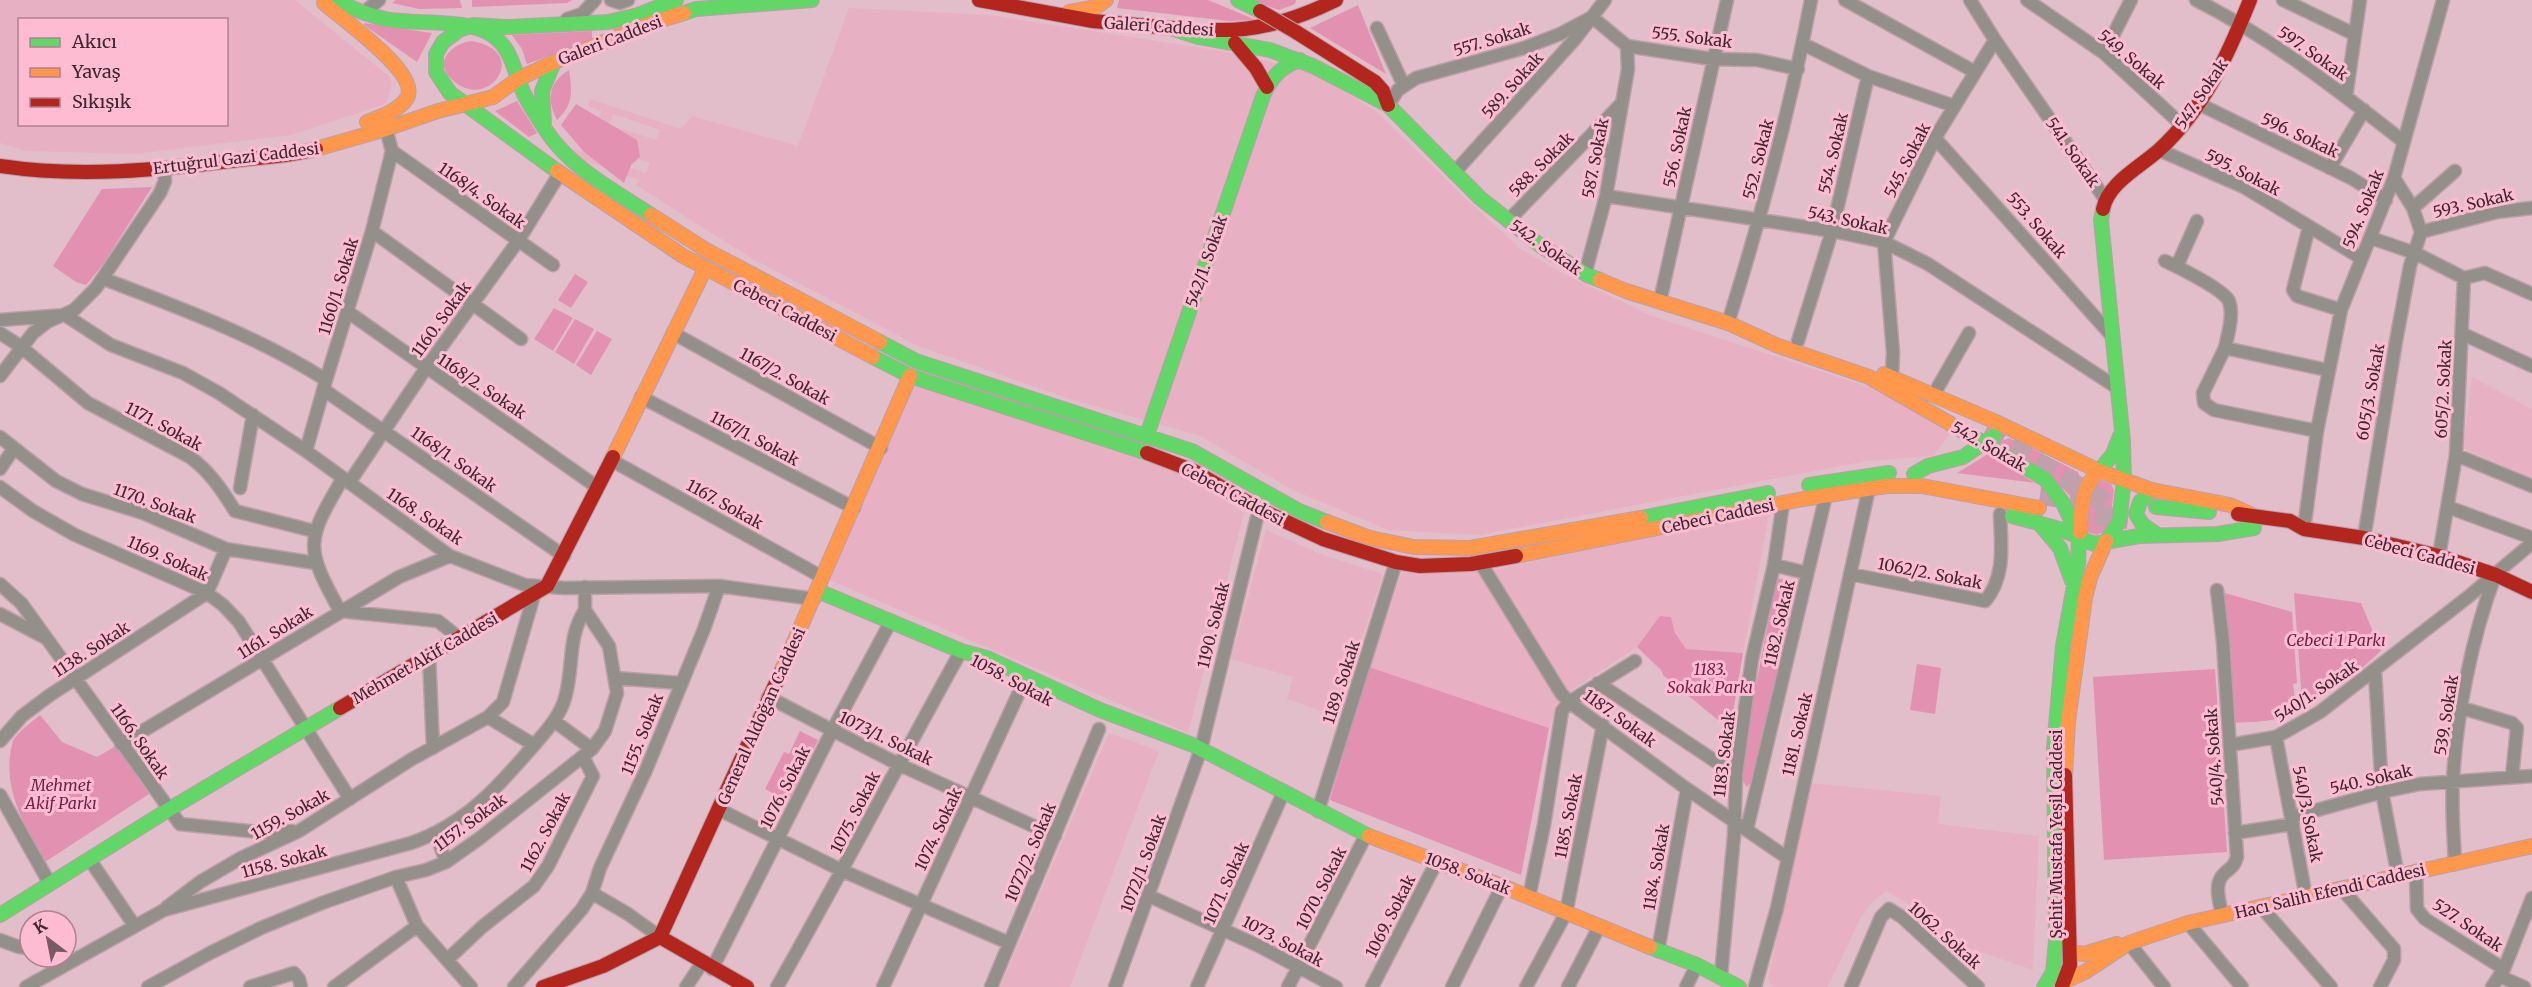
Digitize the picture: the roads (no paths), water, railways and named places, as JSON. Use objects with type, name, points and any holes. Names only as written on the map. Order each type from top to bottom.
[{"type":"main road","points":[[274,156],[317,136],[389,114],[408,96],[407,77],[396,62],[321,0]]},
{"type":"main road","name":"Galeri Caddesi","points":[[334,0],[363,13],[416,24],[548,26],[608,22],[638,15],[676,0]]},
{"type":"main road","name":"Galeri Caddesi","points":[[518,79],[651,23],[696,9],[812,0]]},
{"type":"main road","name":"Galeri Caddesi","points":[[979,0],[1093,21],[1229,31],[1291,28],[1336,0]]},
{"type":"main road","points":[[1058,13],[1096,7],[1106,0]]},
{"type":"main road","points":[[1238,0],[1291,28],[1375,82],[1383,91],[1388,105]]},
{"type":"main road","points":[[1291,28],[1304,0]]},
{"type":"main road","name":"547. Sokak","points":[[2105,199],[2117,185],[2159,150],[2183,126],[2199,104],[2229,52],[2250,0]]},
{"type":"main road","points":[[473,25],[493,35],[508,49],[518,79],[493,97],[466,105],[450,93],[441,81],[436,72],[435,61],[439,49],[449,36],[473,25]]},
{"type":"main road","points":[[1170,28],[1198,37],[1270,50],[1299,60],[1388,105]]},
{"type":"main road","points":[[1235,43],[1256,68],[1267,87]]},
{"type":"main road","name":"542/1. Sokak","points":[[1142,452],[1256,114],[1267,87],[1280,68],[1299,60]]},
{"type":"main road","points":[[546,131],[542,116],[541,92],[544,78],[554,62]]},
{"type":"main road","name":"Cebeci Caddesi","points":[[518,79],[529,104],[546,131],[575,163],[601,184],[730,263],[916,361],[1192,451],[1299,511],[1370,538],[1414,547],[1470,548],[1623,522],[1851,477],[1877,473],[1914,474],[2038,508],[2079,537],[2094,544],[2106,542],[2155,521],[2252,521],[2285,533],[2304,529],[2364,538],[2439,556],[2496,575],[2532,592]]},
{"type":"main road","name":"Ertuğrul Gazi Caddesi","points":[[0,166],[67,173],[164,169],[274,156],[308,151],[466,105]]},
{"type":"main road","name":"Cebeci Caddesi","points":[[466,105],[560,173],[705,269],[910,376],[1194,471],[1259,509],[1323,539],[1396,562],[1420,566],[1475,563],[1575,546],[1783,503],[1886,486],[1922,486],[2038,508]]},
{"type":"main road","name":"542. Sokak","points":[[1388,105],[1454,173],[1508,221],[1541,246],[1585,274],[1626,291],[1734,326],[1776,345],[1869,377],[1958,428],[1984,437],[2045,479],[2063,503],[2079,537]]},
{"type":"main road","name":"541. Sokak","points":[[2105,199],[2101,219],[2121,432],[2119,449]]},
{"type":"main road","points":[[705,269],[714,264],[730,263]]},
{"type":"main road","name":"Mehmet Akif Caddesi","points":[[0,915],[168,810],[547,586],[564,556],[705,269]]},
{"type":"main road","name":"542. Sokak","points":[[1734,326],[1768,331],[1798,340],[1934,394],[2099,471],[2146,488],[2230,505],[2252,521]]},
{"type":"main road","name":"General Aldoğan Caddesi","points":[[660,937],[881,448],[916,361]]},
{"type":"main road","points":[[1892,377],[1984,437]]},
{"type":"main road","points":[[1952,459],[1962,440],[1958,428]]},
{"type":"main road","points":[[1914,474],[1928,466],[1963,457],[1984,437],[2017,431]]},
{"type":"main road","points":[[2073,460],[2090,459],[2119,449],[2146,488],[2136,513],[2142,526],[2155,521]]},
{"type":"main road","name":"Şehit Mustafa Yeşil Caddesi","points":[[2044,987],[2053,972],[2056,941],[2052,774],[2063,646],[2079,564],[2079,537],[2085,491],[2091,478],[2119,449]]},
{"type":"main road","name":"Şehit Mustafa Yeşil Caddesi","points":[[2066,985],[2071,952],[2066,801],[2067,741],[2076,651],[2085,598],[2090,578],[2106,542],[2119,522],[2124,480],[2119,449]]},
{"type":"main road","points":[[1886,486],[2000,514],[2038,508],[2066,556],[2074,588]]},
{"type":"main road","points":[[1470,548],[1475,563]]},
{"type":"main road","name":"1058. Sokak","points":[[818,589],[961,651],[987,658],[1024,682],[1102,721],[1201,749],[1366,835],[1502,886],[1658,951],[1697,964],[1739,987]]},
{"type":"main road","name":"Hacı Salih Efendi Caddesi","points":[[2129,943],[2188,923],[2532,846]]},
{"type":"main road","points":[[543,987],[602,969],[637,952],[660,937],[747,987]]},
{"type":"main road","points":[[2071,952],[2084,954],[2122,942],[2129,943]]},
{"type":"main road","points":[[2066,985],[2129,943]]},
{"type":"street","points":[[363,13],[378,0]]},
{"type":"street","points":[[548,26],[582,14],[595,0]]},
{"type":"street","points":[[611,0],[620,3],[628,0]]},
{"type":"street","name":"557. Sokak","points":[[1388,105],[1398,90],[1416,78],[1524,48],[1560,34],[1592,17],[1605,0]]},
{"type":"street","name":"556. Sokak","points":[[1660,301],[1682,208],[1712,59],[1727,0]]},
{"type":"street","name":"552. Sokak","points":[[1734,326],[1798,69],[1811,0]]},
{"type":"street","points":[[1845,0],[1975,72]]},
{"type":"street","name":"541. Sokak","points":[[1970,0],[2105,199]]},
{"type":"street","name":"549. Sokak","points":[[2027,0],[2104,53],[2183,126]]},
{"type":"street","points":[[2104,53],[2131,0]]},
{"type":"street","name":"597. Sokak","points":[[2196,0],[2242,23],[2364,110],[2404,142]]},
{"type":"street","points":[[2283,0],[2354,34]]},
{"type":"street","points":[[2346,97],[2360,0]]},
{"type":"street","name":"594. Sokak","points":[[2304,529],[2327,370],[2341,310],[2394,178],[2443,0]]},
{"type":"street","name":"555. Sokak","points":[[1592,17],[1627,46],[1712,59],[1757,60],[1798,69]]},
{"type":"street","name":"589. Sokak","points":[[1454,173],[1592,17]]},
{"type":"street","points":[[1377,28],[1404,86]]},
{"type":"street","name":"545. Sokak","points":[[1884,242],[1935,138],[1995,40]]},
{"type":"street","points":[[1803,44],[1868,76],[1954,106]]},
{"type":"street","name":"587. Sokak","points":[[1585,274],[1606,196],[1628,69],[1627,46]]},
{"type":"street","name":"554. Sokak","points":[[1798,340],[1832,231],[1868,76]]},
{"type":"street","name":"588. Sokak","points":[[1508,221],[1622,104]]},
{"type":"street","name":"596. Sokak","points":[[2199,104],[2330,168],[2385,200]]},
{"type":"street","points":[[2330,168],[2364,110]]},
{"type":"street","name":"1160/1. Sokak","points":[[306,451],[372,231],[392,151],[386,129]]},
{"type":"street","points":[[1590,138],[1612,155]]},
{"type":"street","name":"553. Sokak","points":[[1935,138],[2112,336]]},
{"type":"street","name":"595. Sokak","points":[[2159,150],[2244,187],[2361,258]]},
{"type":"street","name":"1168/4. Sokak","points":[[392,151],[553,265]]},
{"type":"street","points":[[0,376],[20,346],[46,322],[74,310],[104,279],[160,193],[165,181],[164,169]]},
{"type":"street","points":[[2413,208],[2454,171]]},
{"type":"street","name":"1160. Sokak","points":[[314,531],[346,481],[385,432],[426,368],[518,241],[560,173]]},
{"type":"street","points":[[2394,178],[2413,208],[2421,232]]},
{"type":"street","name":"543. Sokak","points":[[1606,196],[1832,231],[1884,242],[1929,264],[2116,387]]},
{"type":"street","name":"593. Sokak","points":[[2421,232],[2497,212],[2522,207],[2532,208]]},
{"type":"street","points":[[2177,266],[2197,221]]},
{"type":"street","points":[[2309,227],[2293,290],[2297,296],[2341,310]]},
{"type":"street","points":[[372,231],[521,339]]},
{"type":"street","name":"605/3. Sokak","points":[[2364,538],[2410,266],[2421,232]]},
{"type":"street","points":[[2371,238],[2415,253],[2464,278],[2485,273],[2532,294]]},
{"type":"street","points":[[1884,242],[1893,352],[1892,377]]},
{"type":"street","points":[[2165,261],[2221,292],[2228,300],[2231,316],[2225,348],[2203,393],[2204,403],[2214,410],[2317,431]]},
{"type":"street","name":"605/2. Sokak","points":[[2439,556],[2456,455],[2464,278]]},
{"type":"street","name":"1168/1. Sokak","points":[[104,279],[234,331],[298,363],[385,432],[564,556]]},
{"type":"street","name":"1168/2. Sokak","points":[[348,312],[597,487]]},
{"type":"street","points":[[0,320],[65,315]]},
{"type":"street","name":"1168. Sokak","points":[[65,315],[111,345],[183,373],[253,415],[450,556],[525,585],[818,589]]},
{"type":"street","name":"1171. Sokak","points":[[0,333],[20,346],[88,403],[190,457],[205,468],[235,511],[314,531]]},
{"type":"street","name":"1167/2. Sokak","points":[[673,333],[881,448]]},
{"type":"street","points":[[1934,394],[1969,333]]},
{"type":"street","points":[[2463,334],[2532,366]]},
{"type":"street","points":[[2225,348],[2327,370]]},
{"type":"street","name":"1167/1. Sokak","points":[[641,397],[854,508]]},
{"type":"street","points":[[240,488],[253,415]]},
{"type":"street","name":"1170. Sokak","points":[[0,437],[56,480],[82,494],[144,513],[226,549],[315,563]]},
{"type":"street","points":[[0,469],[14,448]]},
{"type":"street","points":[[2456,455],[2532,486]]},
{"type":"street","name":"1167. Sokak","points":[[611,460],[818,589]]},
{"type":"street","name":"1169. Sokak","points":[[0,487],[33,511],[75,535],[207,592],[223,605],[239,622],[350,799]]},
{"type":"street","name":"1181. Sokak","points":[[1755,987],[1777,908],[1786,857],[1869,488]]},
{"type":"street","name":"1182. Sokak","points":[[1747,829],[1826,495]]},
{"type":"street","name":"1183. Sokak","points":[[1720,975],[1732,860],[1736,775],[1752,659],[1774,565],[1783,503]]},
{"type":"street","points":[[2448,507],[2532,538]]},
{"type":"street","name":"1190. Sokak","points":[[1201,749],[1259,509]]},
{"type":"street","name":"1062/2. Sokak","points":[[1850,574],[1985,602],[1994,591],[2001,571],[2000,514]]},
{"type":"street","points":[[314,531],[315,563],[340,611],[438,621],[458,638]]},
{"type":"street","name":"540/1. Sokak","points":[[2230,745],[2276,737],[2320,712],[2496,575],[2532,543]]},
{"type":"street","points":[[207,592],[226,549]]},
{"type":"street","name":"1161. Sokak","points":[[121,744],[399,577],[450,556]]},
{"type":"street","name":"1189. Sokak","points":[[1318,811],[1396,562]]},
{"type":"street","name":"1187. Sokak","points":[[1475,563],[1569,702],[1687,789],[1786,857]]},
{"type":"street","points":[[1774,565],[1807,573]]},
{"type":"street","name":"539. Sokak","points":[[2455,864],[2453,782],[2462,708],[2484,606],[2496,575]]},
{"type":"street","name":"1166. Sokak","points":[[0,584],[22,604],[180,824],[269,833],[299,831]]},
{"type":"street","name":"1155. Sokak","points":[[514,987],[582,909],[592,893],[600,868],[646,770],[704,629],[719,586]]},
{"type":"street","points":[[585,587],[585,610]]},
{"type":"street","name":"540/4. Sokak","points":[[2217,590],[2237,857],[2234,867],[2222,876],[2218,887],[2222,915]]},
{"type":"street","name":"1138. Sokak","points":[[2,733],[75,679],[207,592]]},
{"type":"street","name":"1159. Sokak","points":[[164,910],[200,882],[241,858],[299,831],[432,748],[488,717],[503,702],[534,595]]},
{"type":"street","name":"1157. Sokak","points":[[148,987],[261,928],[396,877],[426,870],[446,862],[588,753],[605,731],[617,693],[609,646],[585,610]]},
{"type":"street","name":"1158. Sokak","points":[[26,987],[164,910],[436,834],[483,800],[512,772],[554,721],[565,698],[573,635],[577,622],[585,610]]},
{"type":"street","points":[[0,614],[46,638]]},
{"type":"street","name":"1076. Sokak","points":[[686,987],[707,966],[891,621]]},
{"type":"street","name":"1075. Sokak","points":[[777,987],[843,871],[898,764],[961,651]]},
{"type":"street","points":[[429,655],[432,748]]},
{"type":"street","points":[[1529,897],[1544,825],[1562,711],[1569,702],[1635,661]]},
{"type":"street","points":[[2375,671],[2382,792],[2398,876]]},
{"type":"street","points":[[615,678],[680,683]]},
{"type":"street","name":"1074. Sokak","points":[[884,987],[920,904],[1024,682]]},
{"type":"street","points":[[1598,683],[1736,775]]},
{"type":"street","name":"1073/1. Sokak","points":[[768,697],[898,764],[972,796],[1055,837]]},
{"type":"street","points":[[2462,708],[2512,723],[2517,728],[2512,777]]},
{"type":"street","points":[[488,717],[534,745]]},
{"type":"street","points":[[554,721],[588,753]]},
{"type":"street","name":"1072/2. Sokak","points":[[991,987],[1102,721]]},
{"type":"street","name":"1185. Sokak","points":[[1526,987],[1566,913],[1603,725]]},
{"type":"street","name":"540/3. Sokak","points":[[2276,737],[2306,897]]},
{"type":"street","name":"1072/1. Sokak","points":[[1115,987],[1201,749]]},
{"type":"street","name":"1162. Sokak","points":[[448,959],[482,927],[519,900],[534,886],[548,866],[593,776],[588,753]]},
{"type":"street","name":"540. Sokak","points":[[2235,833],[2293,820],[2382,792],[2420,784],[2532,776]]},
{"type":"street","name":"1184. Sokak","points":[[1658,951],[1687,789]]},
{"type":"street","name":"1071. Sokak","points":[[1197,987],[1284,791]]},
{"type":"street","points":[[0,795],[50,884]]},
{"type":"street","points":[[718,809],[843,871],[1009,943]]},
{"type":"street","points":[[436,834],[446,862]]},
{"type":"street","name":"1070. Sokak","points":[[1288,987],[1366,835]]},
{"type":"street","points":[[90,860],[134,925]]},
{"type":"street","name":"1069. Sokak","points":[[1372,987],[1437,861]]},
{"type":"street","name":"527. Sokak","points":[[2416,872],[2417,909],[2425,920],[2498,977],[2524,987]]},
{"type":"street","points":[[396,877],[417,926],[471,987]]},
{"type":"street","points":[[1452,987],[1502,886]]},
{"type":"street","points":[[2342,889],[2394,949],[2394,960],[2385,986]]},
{"type":"street","points":[[592,893],[628,914],[660,937]]},
{"type":"street","name":"1073. Sokak","points":[[1149,896],[1224,929],[1336,987]]},
{"type":"street","points":[[2498,977],[2532,898]]},
{"type":"street","points":[[2262,908],[2331,987]]},
{"type":"street","name":"1062. Sokak","points":[[1855,985],[1881,917],[1884,911],[1889,909],[1902,917],[1978,987]]},
{"type":"street","points":[[2188,923],[2242,987]]},
{"type":"street","points":[[339,986],[417,926]]},
{"type":"street","points":[[1568,987],[1599,927]]},
{"type":"street","points":[[0,940],[18,947]]},
{"type":"street","points":[[2129,943],[2164,987]]},
{"type":"street","points":[[78,953],[84,954]]},
{"type":"street","points":[[1686,987],[1697,964]]},
{"type":"street","points":[[250,987],[294,972],[301,987]]},
{"type":"tunnel","points":[[1985,431],[2108,504]]},
{"type":"tunnel","points":[[2040,495],[2099,503]]},
{"type":"tunnel","points":[[2065,512],[2128,519]]},
{"type":"park label","name":"Cebeci 1 Parkı","points":[[2336,640]]},
{"type":"park label","name":"1183. Sokak Parkı","points":[[1710,678]]},
{"type":"park label","name":"Mehmet Akif Parkı","points":[[61,794]]}]
